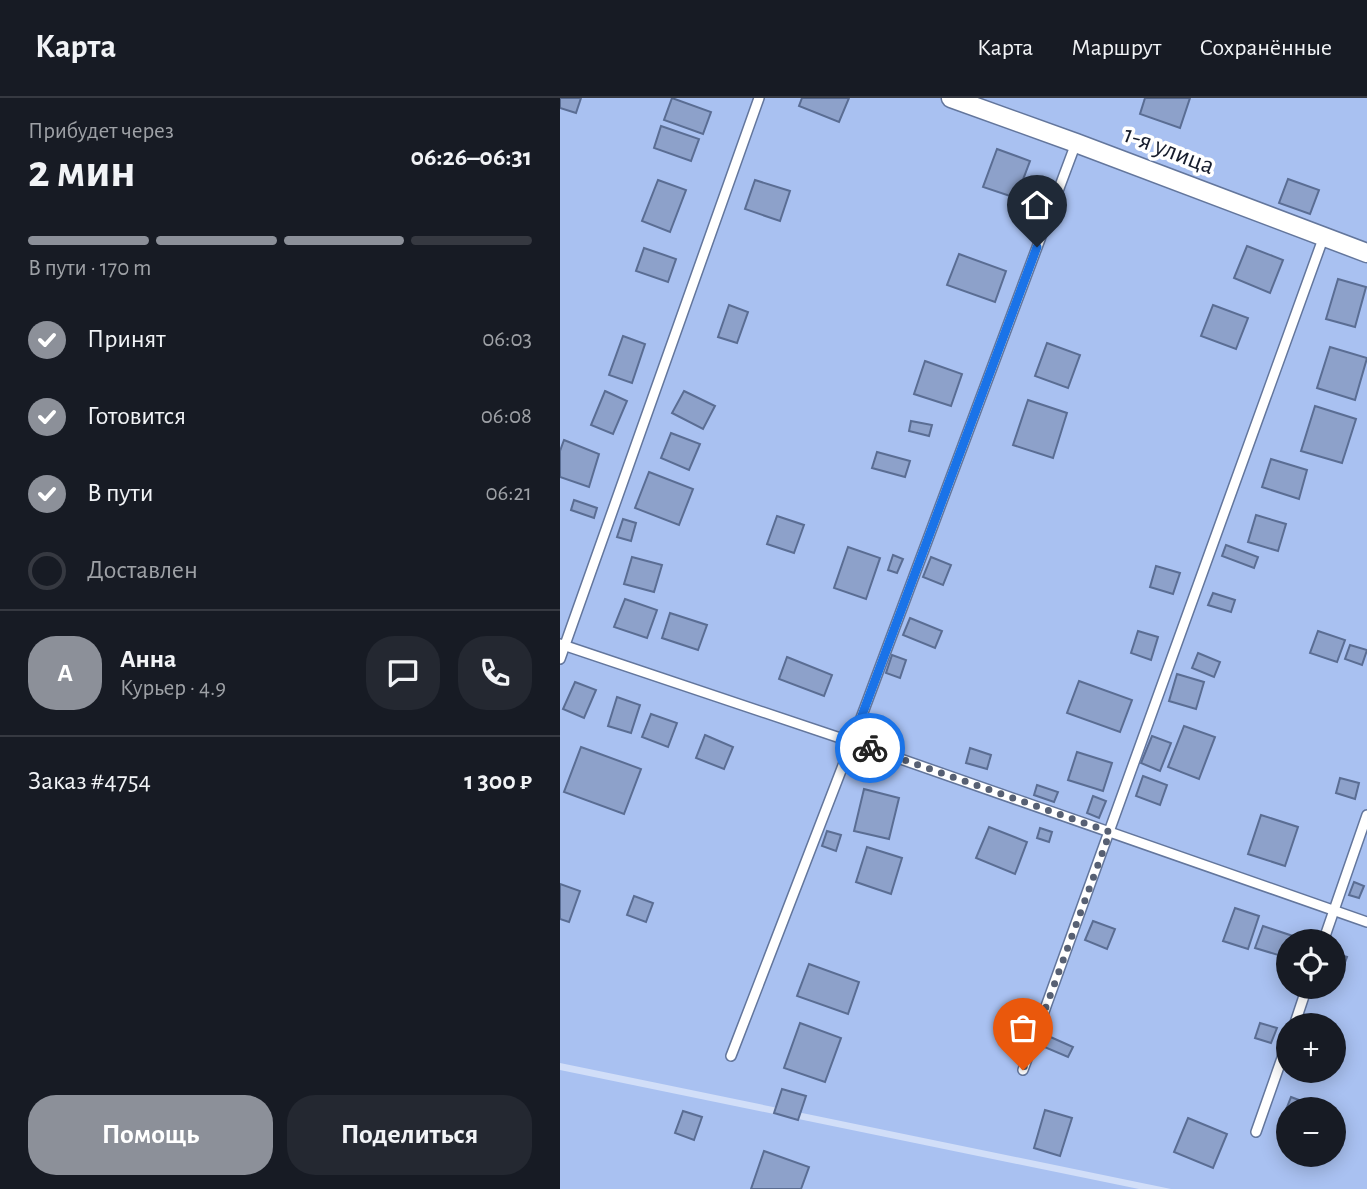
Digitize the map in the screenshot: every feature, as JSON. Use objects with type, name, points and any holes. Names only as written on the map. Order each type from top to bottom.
[{"type":"street","name":"1-я улица","points":[[951,98],[1367,253]]},
{"type":"lane","points":[[560,659],[562,645],[759,98]]},
{"type":"lane","points":[[731,1056],[852,742],[1076,143]]},
{"type":"lane","points":[[1023,1070],[1324,236]]},
{"type":"lane","points":[[562,645],[852,742],[1367,922]]},
{"type":"lane","points":[[1327,929],[1367,815]]},
{"type":"lane","points":[[1256,1132],[1276,1075]]},
{"type":"shaded area","points":[[560,98],[1367,98],[1367,1189],[1171,1189],[560,1063]]},
{"type":"shaded area","points":[[560,1070],[1139,1189],[560,1189]]},
{"type":"building","points":[[560,98],[581,98],[576,113],[560,108]]},
{"type":"building","points":[[672,98],[711,112],[703,134],[664,120]]},
{"type":"building","points":[[802,98],[849,98],[839,122],[799,106]]},
{"type":"building","points":[[1145,98],[1190,98],[1180,128],[1140,114]]},
{"type":"building","points":[[661,126],[699,139],[691,161],[654,148]]},
{"type":"building","points":[[997,149],[1030,161],[1016,198],[983,187]]},
{"type":"building","points":[[1288,179],[1319,190],[1310,214],[1279,203]]},
{"type":"building","points":[[658,180],[686,190],[670,232],[642,221]]},
{"type":"building","points":[[755,180],[790,191],[780,221],[745,209]]},
{"type":"building","points":[[1247,246],[1283,260],[1270,293],[1234,278]]},
{"type":"building","points":[[644,248],[676,259],[668,282],[636,271]]},
{"type":"building","points":[[959,254],[1006,271],[995,302],[947,285]]},
{"type":"building","points":[[1338,279],[1366,287],[1355,327],[1326,319]]},
{"type":"building","points":[[729,305],[748,312],[737,343],[718,337]]},
{"type":"building","points":[[1213,305],[1248,318],[1236,349],[1201,336]]},
{"type":"building","points":[[623,336],[645,344],[632,383],[609,375]]},
{"type":"building","points":[[1047,343],[1080,355],[1068,388],[1035,376]]},
{"type":"building","points":[[1330,347],[1367,358],[1355,400],[1317,388]]},
{"type":"building","points":[[925,361],[962,374],[951,406],[914,394]]},
{"type":"building","points":[[605,391],[627,401],[613,434],[591,425]]},
{"type":"building","points":[[684,391],[715,406],[703,429],[672,413]]},
{"type":"building","points":[[1028,400],[1067,413],[1053,458],[1013,445]]},
{"type":"building","points":[[1315,406],[1356,419],[1342,463],[1301,451]]},
{"type":"building","points":[[911,421],[932,425],[929,436],[909,431]]},
{"type":"building","points":[[671,433],[700,444],[689,470],[661,458]]},
{"type":"building","points":[[564,440],[599,454],[589,487],[560,477],[560,451]]},
{"type":"building","points":[[877,452],[910,461],[905,477],[872,468]]},
{"type":"building","points":[[1271,459],[1307,470],[1299,499],[1262,487]]},
{"type":"building","points":[[649,472],[693,489],[679,525],[635,508]]},
{"type":"building","points":[[574,500],[597,508],[594,518],[571,510]]},
{"type":"building","points":[[1256,515],[1286,524],[1278,551],[1248,542]]},
{"type":"building","points":[[777,516],[804,525],[794,553],[767,544]]},
{"type":"building","points":[[623,519],[636,523],[631,541],[617,537]]},
{"type":"building","points":[[1226,545],[1258,557],[1254,568],[1222,556]]},
{"type":"building","points":[[848,547],[880,558],[866,599],[834,588]]},
{"type":"building","points":[[893,555],[903,559],[897,573],[888,570]]},
{"type":"building","points":[[632,557],[662,565],[654,592],[624,584]]},
{"type":"building","points":[[931,557],[951,565],[943,585],[923,577]]},
{"type":"building","points":[[1156,566],[1180,573],[1173,594],[1150,587]]},
{"type":"building","points":[[1213,593],[1235,600],[1231,612],[1208,605]]},
{"type":"building","points":[[625,599],[657,610],[647,638],[614,627]]},
{"type":"building","points":[[670,613],[707,625],[698,650],[662,638]]},
{"type":"building","points":[[910,618],[942,631],[935,648],[903,635]]},
{"type":"building","points":[[1138,631],[1158,637],[1151,660],[1131,653]]},
{"type":"building","points":[[1318,631],[1345,640],[1337,662],[1310,653]]},
{"type":"building","points":[[1350,645],[1367,650],[1362,665],[1345,659]]},
{"type":"building","points":[[1198,653],[1220,662],[1214,677],[1192,668]]},
{"type":"building","points":[[892,655],[906,660],[900,678],[886,673]]},
{"type":"building","points":[[787,657],[832,675],[824,696],[779,679]]},
{"type":"building","points":[[1177,674],[1204,682],[1196,709],[1169,701]]},
{"type":"building","points":[[1079,681],[1132,700],[1120,732],[1067,713]]},
{"type":"building","points":[[575,682],[596,690],[584,718],[563,709]]},
{"type":"building","points":[[617,697],[640,705],[631,733],[608,726]]},
{"type":"building","points":[[651,714],[677,723],[668,747],[642,737]]},
{"type":"building","points":[[1184,726],[1215,737],[1199,779],[1168,767]]},
{"type":"building","points":[[705,735],[733,747],[724,769],[696,758]]},
{"type":"building","points":[[1152,736],[1171,743],[1160,771],[1141,763]]},
{"type":"building","points":[[581,747],[641,769],[624,814],[564,792]]},
{"type":"building","points":[[970,748],[991,755],[987,769],[966,763]]},
{"type":"building","points":[[1077,752],[1112,763],[1103,791],[1068,780]]},
{"type":"building","points":[[1143,776],[1167,785],[1160,805],[1136,796]]},
{"type":"building","points":[[1340,778],[1359,783],[1355,799],[1336,793]]},
{"type":"building","points":[[1037,785],[1058,792],[1054,802],[1034,795]]},
{"type":"building","points":[[864,789],[899,798],[889,839],[854,831]]},
{"type":"building","points":[[1093,796],[1106,801],[1099,818],[1087,813]]},
{"type":"building","points":[[1261,815],[1298,827],[1285,866],[1248,854]]},
{"type":"building","points":[[989,827],[1027,842],[1015,874],[976,858]]},
{"type":"building","points":[[1040,828],[1052,832],[1049,842],[1037,838]]},
{"type":"building","points":[[827,831],[841,835],[836,851],[822,846]]},
{"type":"building","points":[[867,847],[902,858],[891,894],[856,882]]},
{"type":"building","points":[[1354,882],[1364,886],[1359,898],[1349,895]]},
{"type":"building","points":[[560,884],[580,891],[569,922],[560,919]]},
{"type":"building","points":[[634,896],[653,903],[646,922],[627,915]]},
{"type":"building","points":[[1235,908],[1259,916],[1248,949],[1223,941]]},
{"type":"building","points":[[1093,921],[1115,929],[1107,949],[1085,940]]},
{"type":"building","points":[[1263,926],[1276,930],[1276,954],[1255,948]]},
{"type":"building","points":[[809,964],[859,982],[848,1014],[797,996]]},
{"type":"building","points":[[800,1023],[841,1038],[825,1082],[784,1068]]},
{"type":"building","points":[[1260,1023],[1276,1028],[1271,1043],[1255,1038]]},
{"type":"building","points":[[1046,1035],[1073,1047],[1068,1057],[1042,1046]]},
{"type":"building","points":[[782,1089],[806,1096],[798,1120],[774,1113]]},
{"type":"building","points":[[1045,1110],[1072,1118],[1060,1156],[1034,1148]]},
{"type":"building","points":[[683,1111],[702,1117],[694,1140],[675,1133]]},
{"type":"building","points":[[1188,1118],[1227,1134],[1213,1168],[1174,1152]]},
{"type":"building","points":[[764,1151],[809,1167],[801,1189],[751,1189]]},
{"type":"way so far","points":[[870,748],[1110,832],[1023,1070]]},
{"type":"route","points":[[870,748],[852,742],[1037,247]]}]
